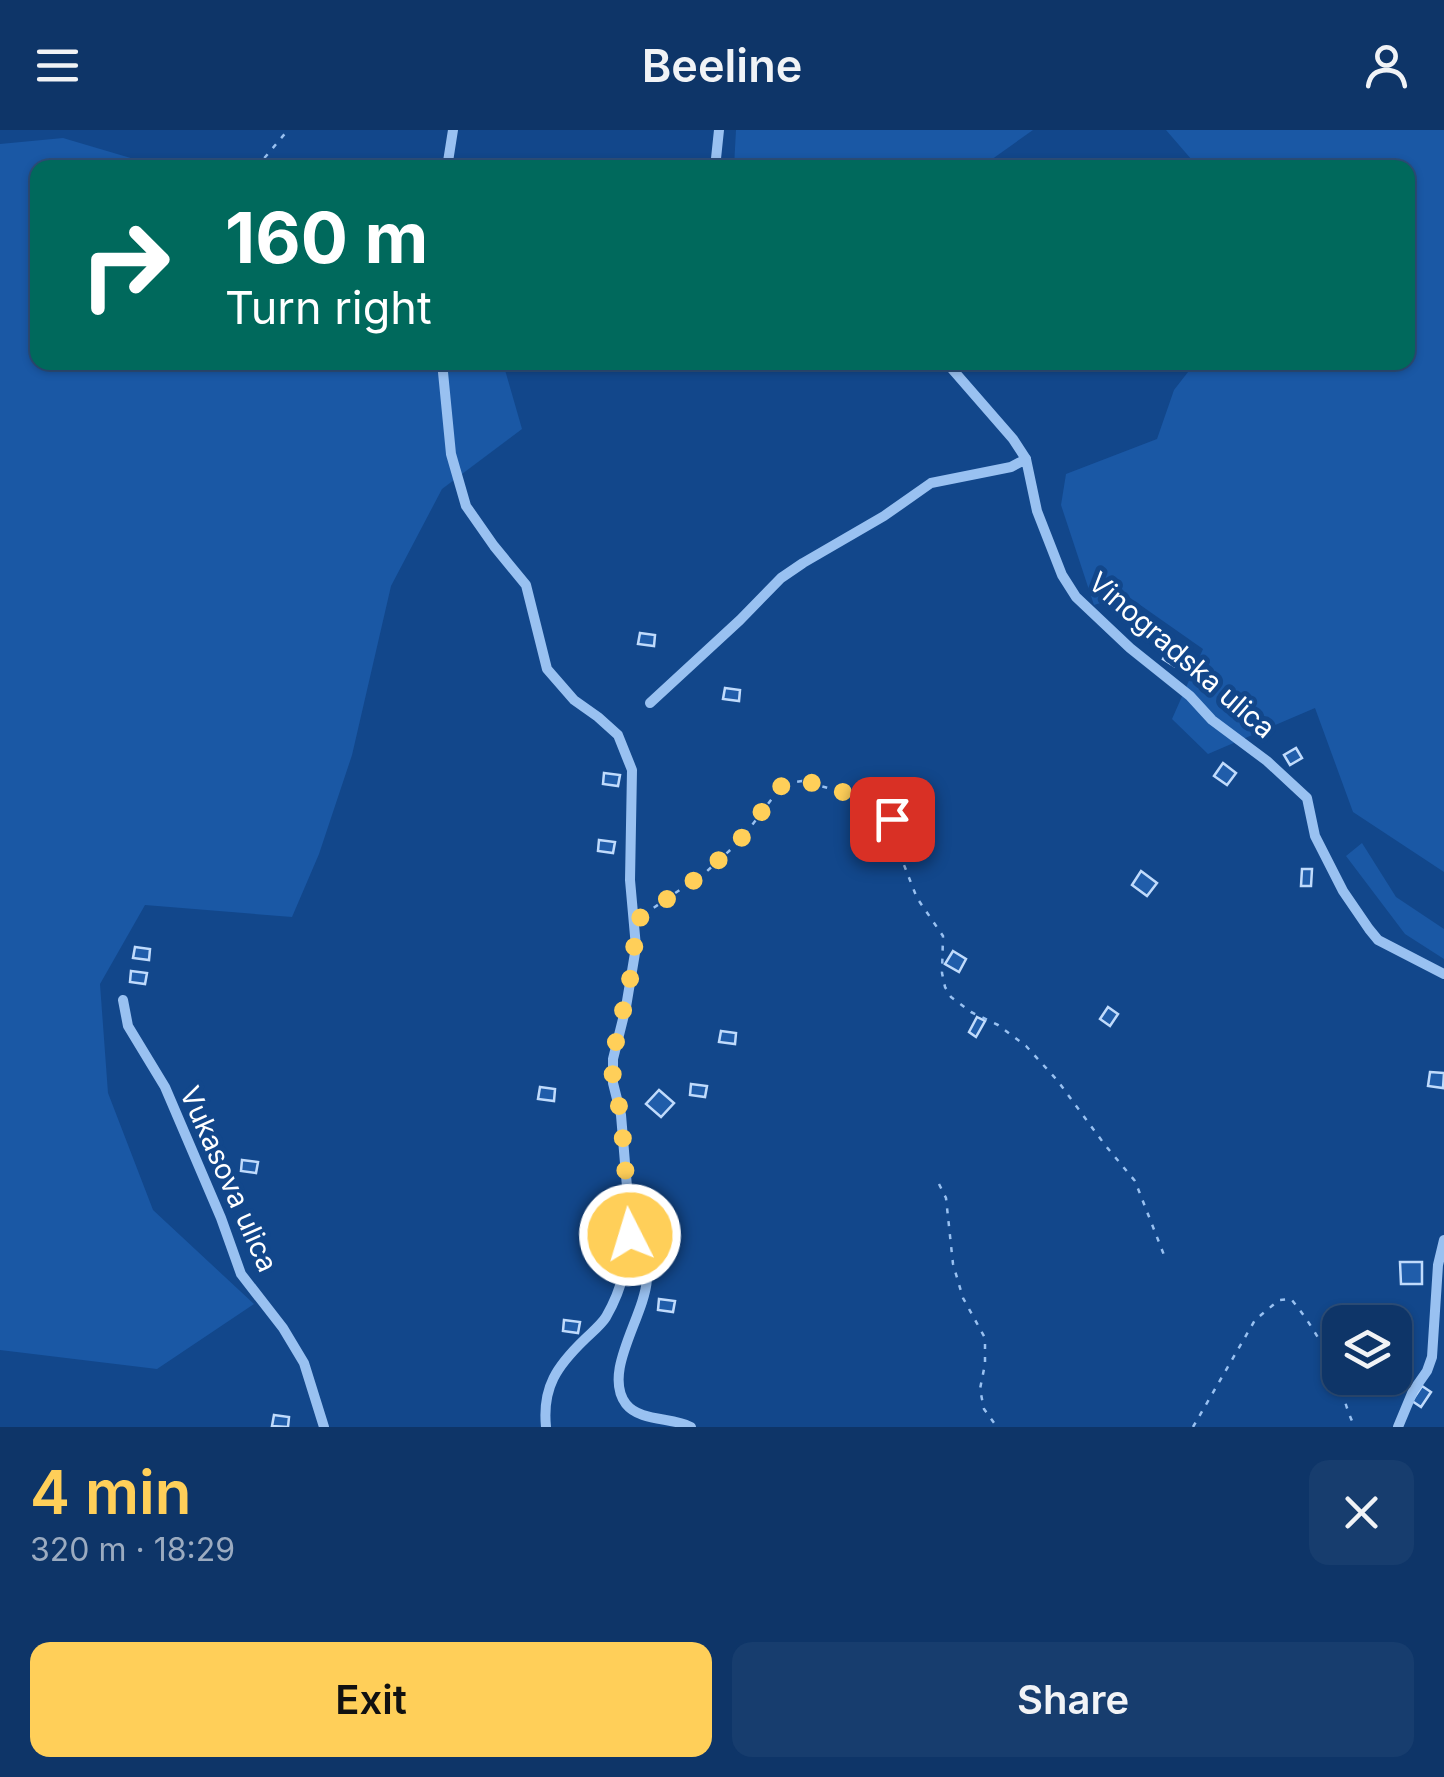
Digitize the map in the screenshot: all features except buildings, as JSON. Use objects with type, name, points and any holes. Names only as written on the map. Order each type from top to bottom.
[{"type":"street","points":[[448,160],[452,130]]},
{"type":"street","points":[[716,160],[719,130]]},
{"type":"street","points":[[443,370],[451,454],[466,506],[526,585],[547,669],[574,700],[618,735],[632,770],[630,880],[636,947],[613,1060],[630,1246],[605,1320],[566,1357],[546,1393],[546,1427]]},
{"type":"street","points":[[650,704],[781,578],[803,563],[931,484],[1010,467],[1026,459],[953,370]]},
{"type":"street","name":"Vinogradska ulica","points":[[1026,459],[1037,511],[1062,576],[1076,597],[1130,648],[1190,696],[1212,720],[1267,761],[1307,798],[1314,836],[1369,929],[1378,940],[1444,974]]},
{"type":"street","name":"Vukasova ulica","points":[[123,1000],[128,1026],[164,1087],[241,1274],[283,1328],[304,1363],[324,1427]]},
{"type":"street","points":[[1398,1427],[1412,1391],[1432,1357],[1438,1265],[1444,1240]]},
{"type":"street","points":[[630,1246],[637,1250],[648,1275],[647,1290],[617,1370],[621,1394],[628,1407],[638,1412],[691,1427]]},
{"type":"path","points":[[263,160],[288,130]]},
{"type":"path","points":[[634,922],[706,872],[740,840],[783,784],[802,780],[884,804],[889,808],[916,898],[943,936],[942,973],[951,997],[1026,1046],[1057,1080],[1134,1181],[1164,1255]]},
{"type":"path","points":[[939,1184],[946,1198],[953,1264],[964,1298],[985,1338],[980,1389],[984,1410],[998,1427]]},
{"type":"path","points":[[1193,1427],[1255,1320],[1279,1300],[1291,1299],[1326,1352],[1355,1427]]},
{"type":"shaded area","points":[[736,130],[1033,130],[991,160],[734,160]]},
{"type":"shaded area","points":[[1166,130],[1444,130],[1444,872],[1353,812],[1315,708],[1208,754],[1172,719],[1203,649],[1126,595],[1094,605],[1061,505],[1066,474],[1157,439],[1174,390],[1190,370],[1415,370],[1415,160],[1192,160]]},
{"type":"shaded area","points":[[63,138],[137,160],[30,160],[30,370],[505,370],[522,429],[442,489],[391,586],[352,755],[319,854],[292,917],[145,905],[100,984],[108,1093],[153,1210],[254,1304],[157,1369],[0,1350],[0,144]]},
{"type":"shaded area","points":[[1362,843],[1396,897],[1444,929],[1444,959],[1405,934],[1346,856]]},
{"type":"route","points":[[630,1235],[613,1060],[636,947],[634,922],[706,872],[740,840],[783,784],[802,780],[884,804],[892,819]]}]
